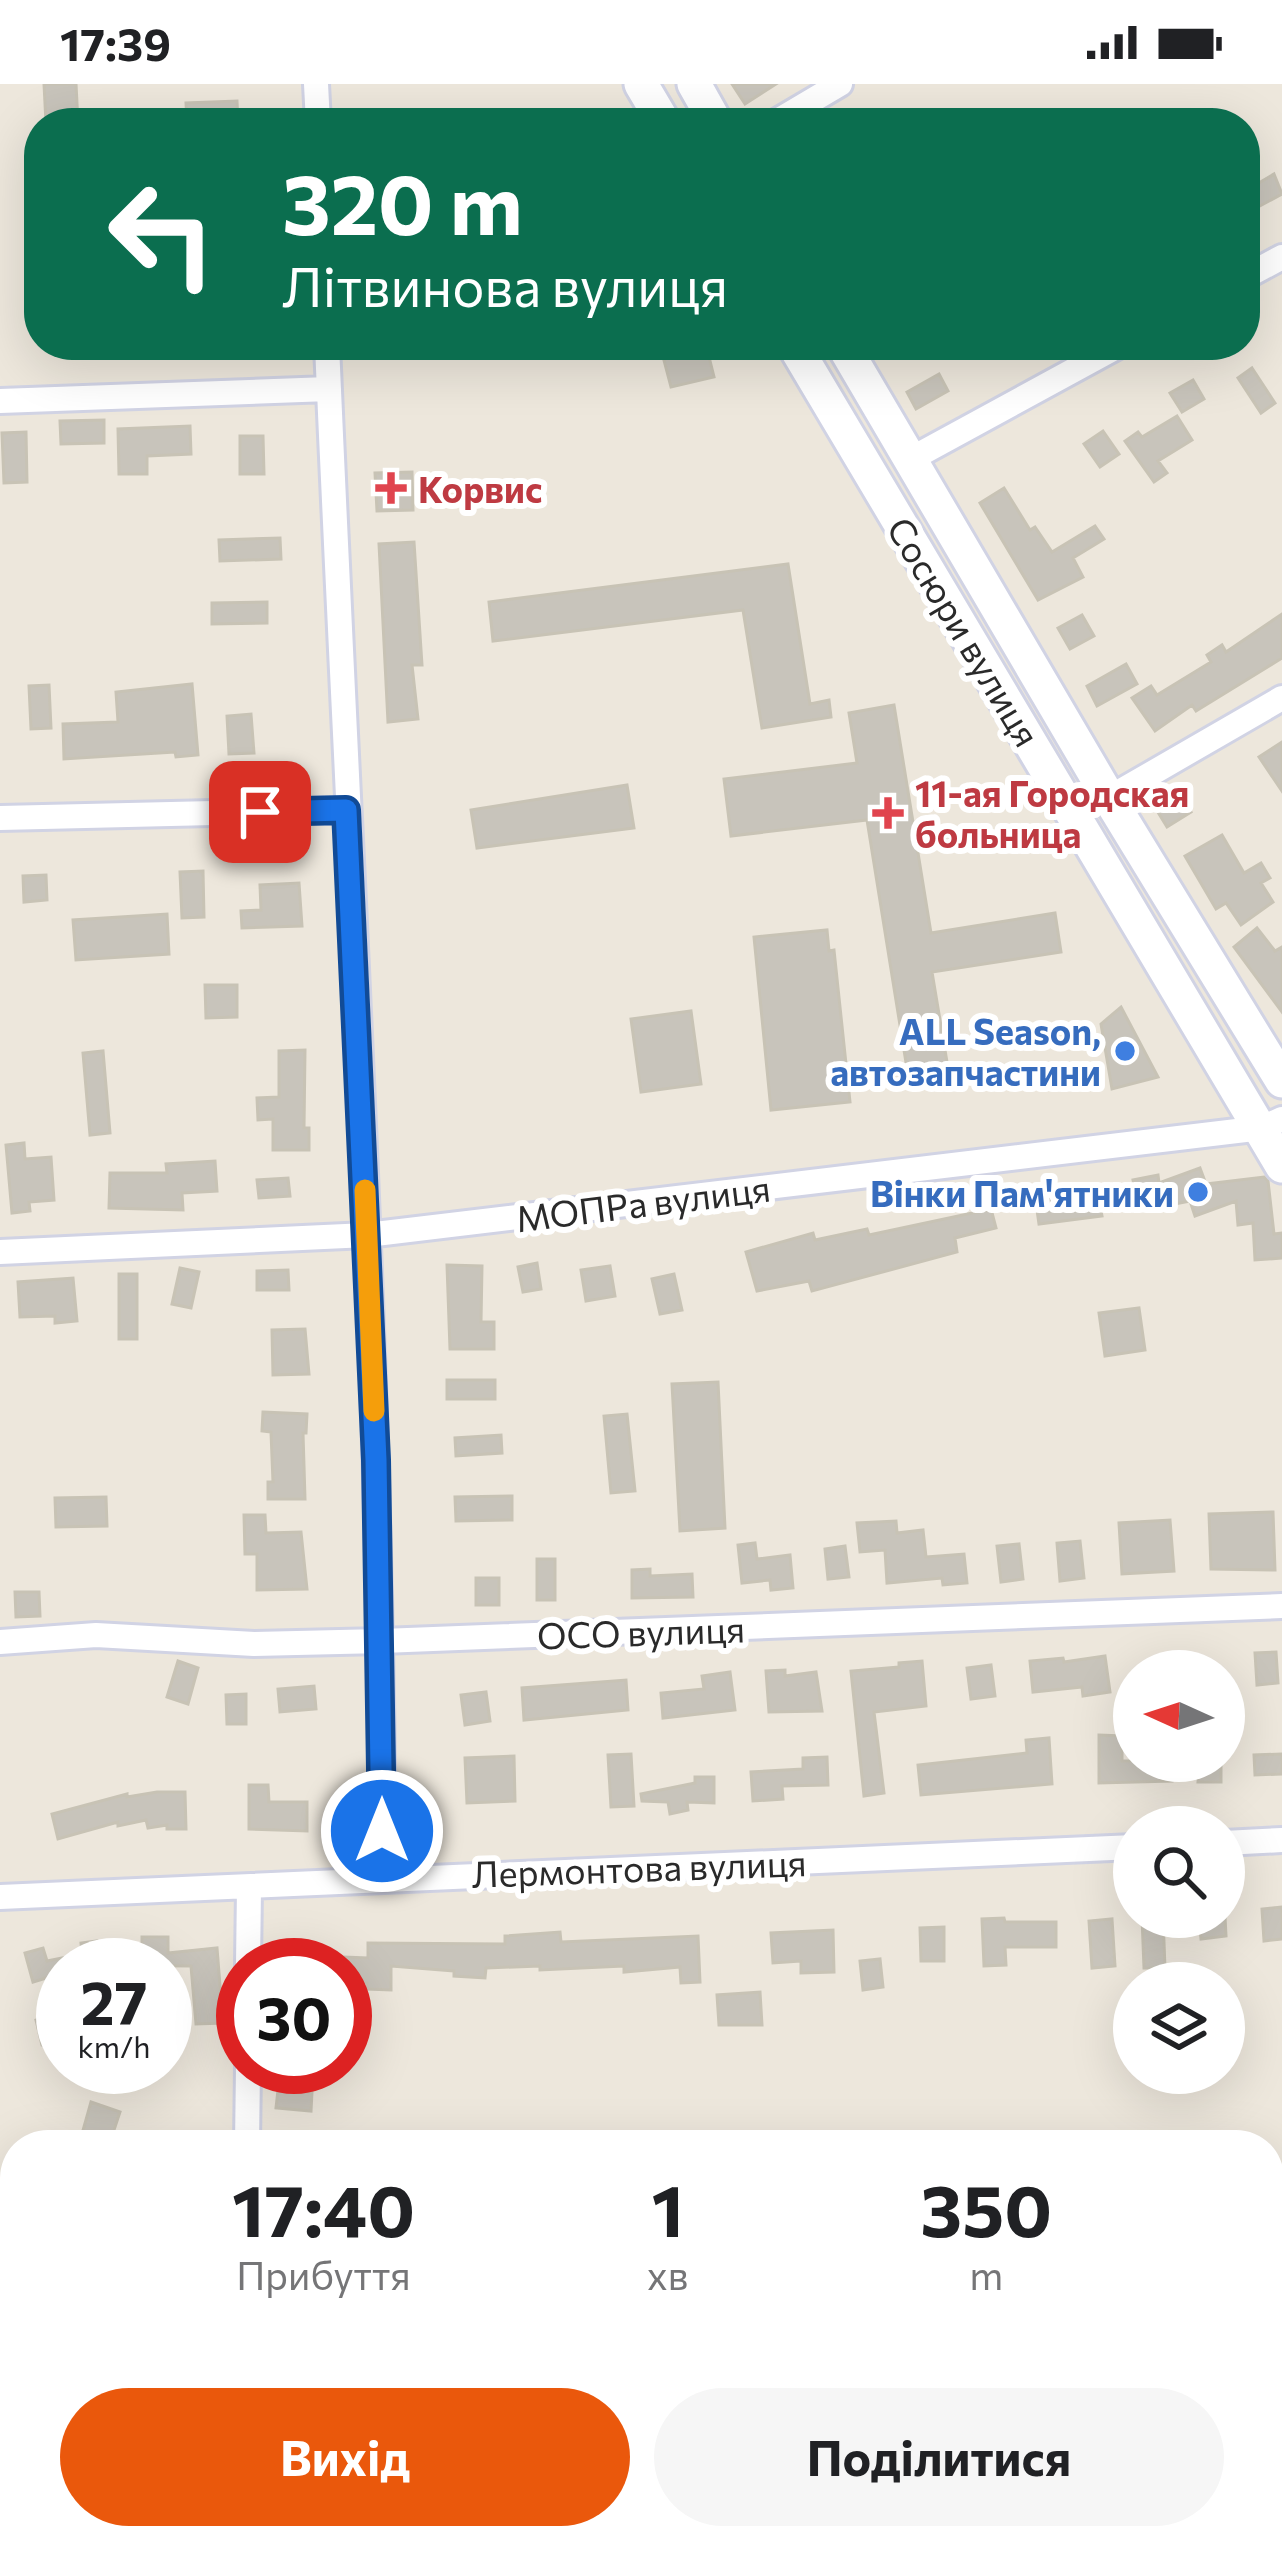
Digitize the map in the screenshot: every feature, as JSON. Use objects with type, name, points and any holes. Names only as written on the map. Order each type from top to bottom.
[{"type":"street","points":[[799,108],[840,84]]},
{"type":"street","points":[[328,360],[368,1234],[382,1641],[383,1878]]},
{"type":"street","name":"Сосюри вулиця","points":[[803,360],[1272,1123],[1282,1166]]},
{"type":"street","name":"Сосюри вулиця","points":[[852,360],[1282,1081]]},
{"type":"street","points":[[909,460],[1092,360]]},
{"type":"street","points":[[0,401],[329,389]]},
{"type":"street","points":[[1109,798],[1282,698]]},
{"type":"street","points":[[0,818],[346,810]]},
{"type":"street","name":"МОПРа вулиця","points":[[0,1252],[368,1234],[1272,1123]]},
{"type":"street","name":"ОСО вулиця","points":[[0,1642],[96,1635],[254,1644],[382,1641],[1282,1606]]},
{"type":"street","points":[[1245,1842],[1282,1840]]},
{"type":"street","name":"Лермонтова вулиця","points":[[0,1897],[1113,1847]]},
{"type":"street","points":[[248,1938],[249,1888]]},
{"type":"street","points":[[248,2094],[248,2130]]},
{"type":"building","points":[[44,84],[76,84],[77,108],[45,108]]},
{"type":"building","points":[[732,84],[776,84],[745,104]]},
{"type":"building","points":[[237,101],[237,108],[186,108],[186,103]]},
{"type":"building","points":[[1274,174],[1282,194],[1260,206],[1260,182]]},
{"type":"building","points":[[664,360],[710,360],[714,377],[671,387]]},
{"type":"building","points":[[1252,368],[1275,403],[1261,413],[1238,378]]},
{"type":"building","points":[[939,374],[948,391],[916,409],[907,392]]},
{"type":"building","points":[[1193,380],[1204,399],[1182,412],[1170,393]]},
{"type":"building","points":[[1177,416],[1192,440],[1158,461],[1167,473],[1154,482],[1125,441],[1138,432],[1142,437]]},
{"type":"building","points":[[104,420],[104,443],[61,444],[60,421]]},
{"type":"building","points":[[190,426],[191,454],[147,456],[147,474],[119,474],[118,429]]},
{"type":"building","points":[[1103,431],[1119,454],[1100,467],[1084,444]]},
{"type":"building","points":[[26,432],[27,482],[4,483],[2,433]]},
{"type":"building","points":[[240,436],[263,436],[264,474],[240,474]]},
{"type":"building","points":[[412,472],[413,510],[377,511],[375,473]]},
{"type":"building","points":[[1004,488],[1030,530],[1035,527],[1052,552],[1095,526],[1104,539],[1073,558],[1083,577],[1038,600],[980,503]]},
{"type":"building","points":[[280,538],[281,559],[220,561],[219,540]]},
{"type":"building","points":[[414,542],[422,665],[412,665],[418,719],[388,722],[379,544]]},
{"type":"building","points":[[788,564],[810,704],[829,700],[831,717],[762,728],[743,610],[493,641],[489,602]]},
{"type":"building","points":[[267,602],[267,623],[212,624],[212,603]]},
{"type":"building","points":[[1282,614],[1282,658],[1196,711],[1192,705],[1155,731],[1132,698],[1151,686],[1157,695],[1211,662],[1207,655],[1222,645],[1226,652]]},
{"type":"building","points":[[1082,615],[1094,636],[1070,649],[1058,628]]},
{"type":"building","points":[[1126,664],[1137,684],[1097,706],[1087,686]]},
{"type":"building","points":[[192,684],[198,755],[176,757],[175,752],[64,759],[63,724],[118,722],[116,692]]},
{"type":"building","points":[[49,685],[51,728],[31,729],[29,686]]},
{"type":"building","name":"11-ая Городская больница","points":[[894,705],[931,933],[1055,913],[1061,952],[932,972],[948,1068],[908,1075],[867,820],[731,836],[724,779],[857,763],[849,713]]},
{"type":"building","points":[[251,714],[254,753],[229,754],[227,716]]},
{"type":"building","points":[[1282,742],[1282,791],[1259,757]]},
{"type":"building","points":[[627,785],[634,828],[477,848],[471,810]]},
{"type":"building","points":[[1180,794],[1191,812],[1167,827],[1156,809]]},
{"type":"building","points":[[1222,835],[1244,873],[1261,863],[1270,878],[1261,883],[1273,902],[1241,925],[1226,903],[1216,909],[1185,856]]},
{"type":"building","points":[[203,871],[204,917],[182,918],[180,872]]},
{"type":"building","points":[[46,875],[47,900],[24,902],[23,876]]},
{"type":"building","points":[[299,883],[302,926],[242,928],[241,911],[261,910],[260,885]]},
{"type":"building","points":[[167,914],[169,954],[76,960],[73,920]]},
{"type":"building","points":[[1257,928],[1275,951],[1282,947],[1282,1012],[1234,947]]},
{"type":"building","points":[[827,930],[829,951],[834,950],[850,1102],[771,1110],[754,937]]},
{"type":"building","points":[[205,985],[237,985],[237,1017],[206,1018]]},
{"type":"building","name":"ALL Season, автозапчастини","points":[[1121,1007],[1158,1077],[1112,1089],[1101,1024]]},
{"type":"building","points":[[691,1011],[701,1084],[641,1092],[631,1019]]},
{"type":"building","points":[[305,1050],[304,1128],[309,1128],[309,1150],[273,1150],[273,1119],[258,1120],[257,1098],[279,1097],[279,1051]]},
{"type":"building","points":[[103,1051],[110,1133],[90,1135],[83,1053]]},
{"type":"building","points":[[24,1143],[25,1159],[51,1157],[54,1200],[29,1202],[30,1211],[12,1213],[6,1145]]},
{"type":"building","points":[[215,1161],[217,1191],[182,1193],[183,1210],[109,1208],[110,1173],[167,1173],[166,1164]]},
{"type":"building","points":[[1200,1168],[1206,1184],[1264,1177],[1268,1181],[1274,1234],[1282,1233],[1282,1258],[1255,1260],[1253,1223],[1238,1225],[1236,1201],[1195,1216],[1190,1201],[1139,1211],[1133,1180],[1158,1175],[1159,1183]]},
{"type":"building","points":[[288,1178],[290,1196],[259,1198],[257,1180]]},
{"type":"building","points":[[1060,1186],[1061,1195],[1097,1189],[1102,1216],[1039,1224],[1034,1189]]},
{"type":"building","points":[[991,1209],[996,1228],[955,1238],[957,1252],[812,1291],[809,1281],[757,1291],[746,1252],[813,1233],[815,1240],[867,1229],[869,1235]]},
{"type":"building","points":[[537,1263],[541,1289],[523,1292],[518,1267]]},
{"type":"building","points":[[447,1265],[482,1266],[481,1322],[494,1322],[494,1349],[450,1349]]},
{"type":"building","points":[[610,1266],[615,1296],[586,1301],[581,1270]]},
{"type":"building","points":[[180,1268],[199,1272],[191,1308],[172,1304]]},
{"type":"building","points":[[288,1270],[289,1290],[257,1290],[257,1271]]},
{"type":"building","points":[[119,1274],[137,1274],[137,1339],[119,1339]]},
{"type":"building","points":[[674,1274],[682,1310],[660,1314],[652,1279]]},
{"type":"building","points":[[73,1278],[77,1321],[20,1317],[18,1282]]},
{"type":"building","points":[[1139,1308],[1145,1350],[1105,1356],[1099,1313]]},
{"type":"building","points":[[305,1329],[309,1374],[273,1375],[272,1330]]},
{"type":"building","points":[[447,1380],[495,1380],[495,1399],[447,1399]]},
{"type":"building","points":[[718,1382],[725,1528],[680,1531],[672,1384]]},
{"type":"building","points":[[263,1412],[307,1414],[305,1499],[268,1499],[268,1482],[273,1482],[271,1432],[262,1431]]},
{"type":"building","points":[[627,1414],[635,1491],[611,1493],[604,1416]]},
{"type":"building","points":[[501,1435],[502,1453],[456,1456],[455,1438]]},
{"type":"building","points":[[512,1496],[512,1520],[456,1521],[455,1497]]},
{"type":"building","points":[[106,1497],[107,1526],[56,1527],[55,1498]]},
{"type":"building","points":[[1273,1512],[1275,1570],[1211,1569],[1209,1514]]},
{"type":"building","points":[[244,1515],[265,1515],[266,1533],[301,1532],[307,1589],[257,1590],[257,1554],[245,1554]]},
{"type":"building","points":[[1170,1520],[1174,1571],[1122,1574],[1119,1523]]},
{"type":"building","points":[[896,1521],[897,1533],[923,1530],[926,1557],[964,1554],[967,1583],[943,1585],[942,1578],[887,1583],[885,1550],[860,1552],[857,1523]]},
{"type":"building","points":[[1080,1541],[1084,1578],[1060,1581],[1057,1543]]},
{"type":"building","points":[[755,1543],[757,1559],[790,1555],[793,1588],[771,1590],[770,1580],[742,1583],[738,1545]]},
{"type":"building","points":[[1019,1544],[1023,1579],[1001,1582],[997,1546]]},
{"type":"building","points":[[845,1546],[849,1577],[828,1579],[825,1549]]},
{"type":"building","points":[[537,1559],[555,1559],[555,1600],[537,1600]]},
{"type":"building","points":[[650,1569],[650,1576],[692,1574],[693,1597],[632,1598],[632,1570]]},
{"type":"building","points":[[476,1578],[499,1578],[499,1605],[476,1605]]},
{"type":"building","points":[[15,1592],[39,1592],[40,1616],[16,1617]]},
{"type":"building","points":[[1276,1652],[1278,1683],[1257,1685],[1255,1653]]},
{"type":"building","points":[[1105,1656],[1110,1692],[1083,1696],[1082,1687],[1033,1692],[1030,1661]]},
{"type":"building","points":[[178,1661],[198,1668],[188,1704],[167,1697]]},
{"type":"building","points":[[922,1661],[926,1706],[874,1712],[884,1793],[864,1796],[851,1671]]},
{"type":"building","points":[[991,1665],[995,1696],[971,1699],[967,1668]]},
{"type":"building","points":[[785,1670],[785,1676],[816,1672],[822,1711],[769,1712],[766,1671]]},
{"type":"building","points":[[730,1672],[735,1710],[663,1718],[661,1693],[704,1689],[702,1676]]},
{"type":"building","points":[[626,1680],[628,1710],[524,1720],[522,1688]]},
{"type":"building","points":[[314,1686],[316,1709],[280,1712],[278,1689]]},
{"type":"building","points":[[486,1692],[490,1721],[465,1725],[461,1695]]},
{"type":"building","points":[[246,1694],[246,1724],[227,1724],[226,1695]]},
{"type":"building","points":[[1099,1735],[1113,1736],[1113,1782],[1136,1782],[1099,1783]]},
{"type":"building","points":[[1049,1738],[1052,1784],[921,1795],[918,1765],[1027,1753],[1026,1740]]},
{"type":"building","points":[[631,1754],[634,1806],[611,1807],[608,1755]]},
{"type":"building","points":[[1282,1754],[1282,1774],[1255,1775],[1254,1755]]},
{"type":"building","points":[[514,1756],[515,1801],[467,1803],[465,1758]]},
{"type":"building","points":[[827,1757],[828,1785],[782,1786],[783,1799],[753,1801],[751,1772],[803,1769],[803,1758]]},
{"type":"building","points":[[695,1777],[714,1777],[714,1803],[687,1802],[688,1810],[670,1814],[668,1802],[642,1801],[641,1794],[695,1783]]},
{"type":"building","points":[[249,1785],[268,1785],[269,1802],[307,1802],[307,1831],[249,1829]]},
{"type":"building","points":[[185,1792],[186,1829],[148,1828],[146,1820],[118,1826],[118,1822],[58,1839],[52,1814],[127,1794]]},
{"type":"building","points":[[1282,1907],[1282,1939],[1264,1941],[1262,1909]]},
{"type":"building","points":[[1004,1918],[1005,1922],[1056,1922],[1056,1947],[1005,1947],[1006,1965],[984,1966],[982,1919]]},
{"type":"building","points":[[1112,1919],[1113,1966],[1092,1968],[1089,1921]]},
{"type":"building","points":[[944,1927],[944,1961],[921,1961],[920,1928]]},
{"type":"building","points":[[833,1930],[834,1972],[801,1973],[801,1961],[773,1963],[771,1933]]},
{"type":"building","points":[[560,1932],[561,1942],[698,1936],[700,1982],[681,1983],[680,1967],[624,1972],[624,1966],[486,1968],[485,1978],[391,1966],[391,1990],[372,1989],[372,1943],[505,1944],[505,1936]]},
{"type":"building","points":[[1143,1938],[1164,1938],[1165,1962],[1144,1962]]},
{"type":"building","points":[[216,1948],[216,2023],[196,2024],[192,1951]]},
{"type":"building","points":[[36,1950],[36,1981],[33,1982],[25,1953]]},
{"type":"building","points":[[880,1959],[883,1987],[863,1990],[860,1961]]},
{"type":"building","points":[[760,1992],[762,2025],[719,2025],[717,1995]]},
{"type":"building","points":[[278,2094],[312,2094],[311,2111],[276,2108]]},
{"type":"building","points":[[91,2102],[120,2112],[114,2130],[83,2130]]},
{"type":"slow traffic","points":[[365,1190],[374,1411]]},
{"type":"place","name":"Корвис","points":[[391,488]]},
{"type":"place","name":"11-ая Городская больница","points":[[888,813]]},
{"type":"place","name":"ALL Season, автозапчастини","points":[[1125,1051]]},
{"type":"place","name":"Вінки Пам'ятники","points":[[1198,1192]]},
{"type":"route","points":[[260,812],[346,810],[376,1460],[382,1831]]}]
